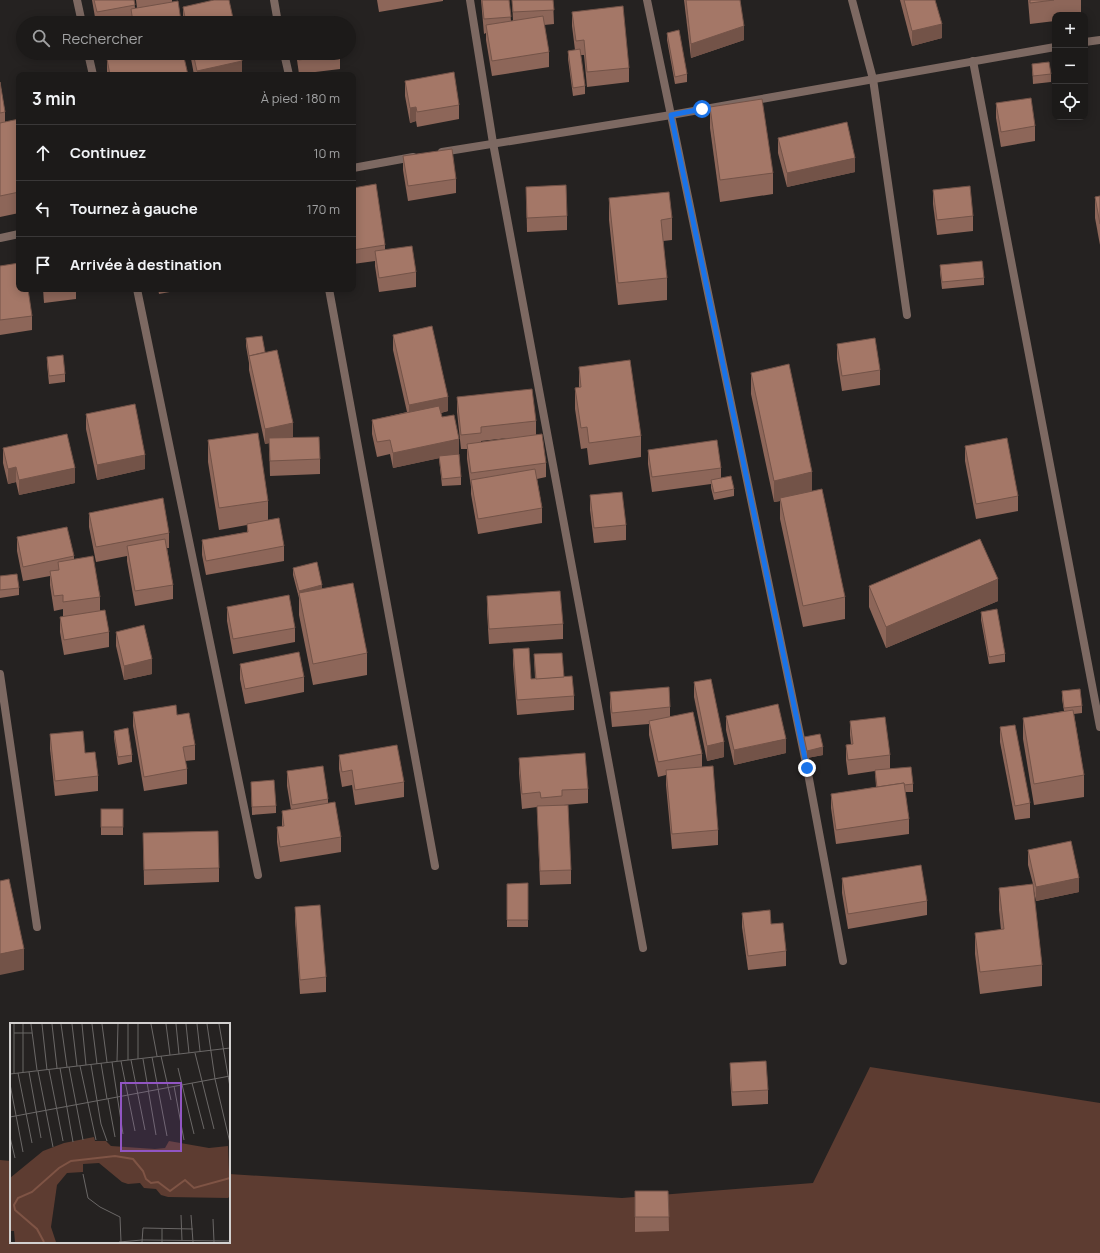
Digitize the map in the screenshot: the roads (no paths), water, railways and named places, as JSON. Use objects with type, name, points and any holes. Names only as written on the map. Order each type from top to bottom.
[{"type":"street","points":[[77,0],[80,16]]},
{"type":"street","points":[[274,0],[277,16]]},
{"type":"street","points":[[470,0],[493,143],[643,948]]},
{"type":"street","points":[[647,0],[807,768],[843,961]]},
{"type":"street","points":[[852,0],[873,79],[907,315]]},
{"type":"street","points":[[1088,42],[1100,40]]},
{"type":"street","points":[[356,167],[493,143],[671,115],[1052,48]]},
{"type":"street","points":[[90,60],[92,72]]},
{"type":"street","points":[[285,60],[287,72]]},
{"type":"street","points":[[973,61],[1100,727]]},
{"type":"street","points":[[0,238],[16,235]]},
{"type":"street","points":[[138,292],[258,875]]},
{"type":"street","points":[[330,292],[435,866]]},
{"type":"street","points":[[0,674],[37,927]]}]
